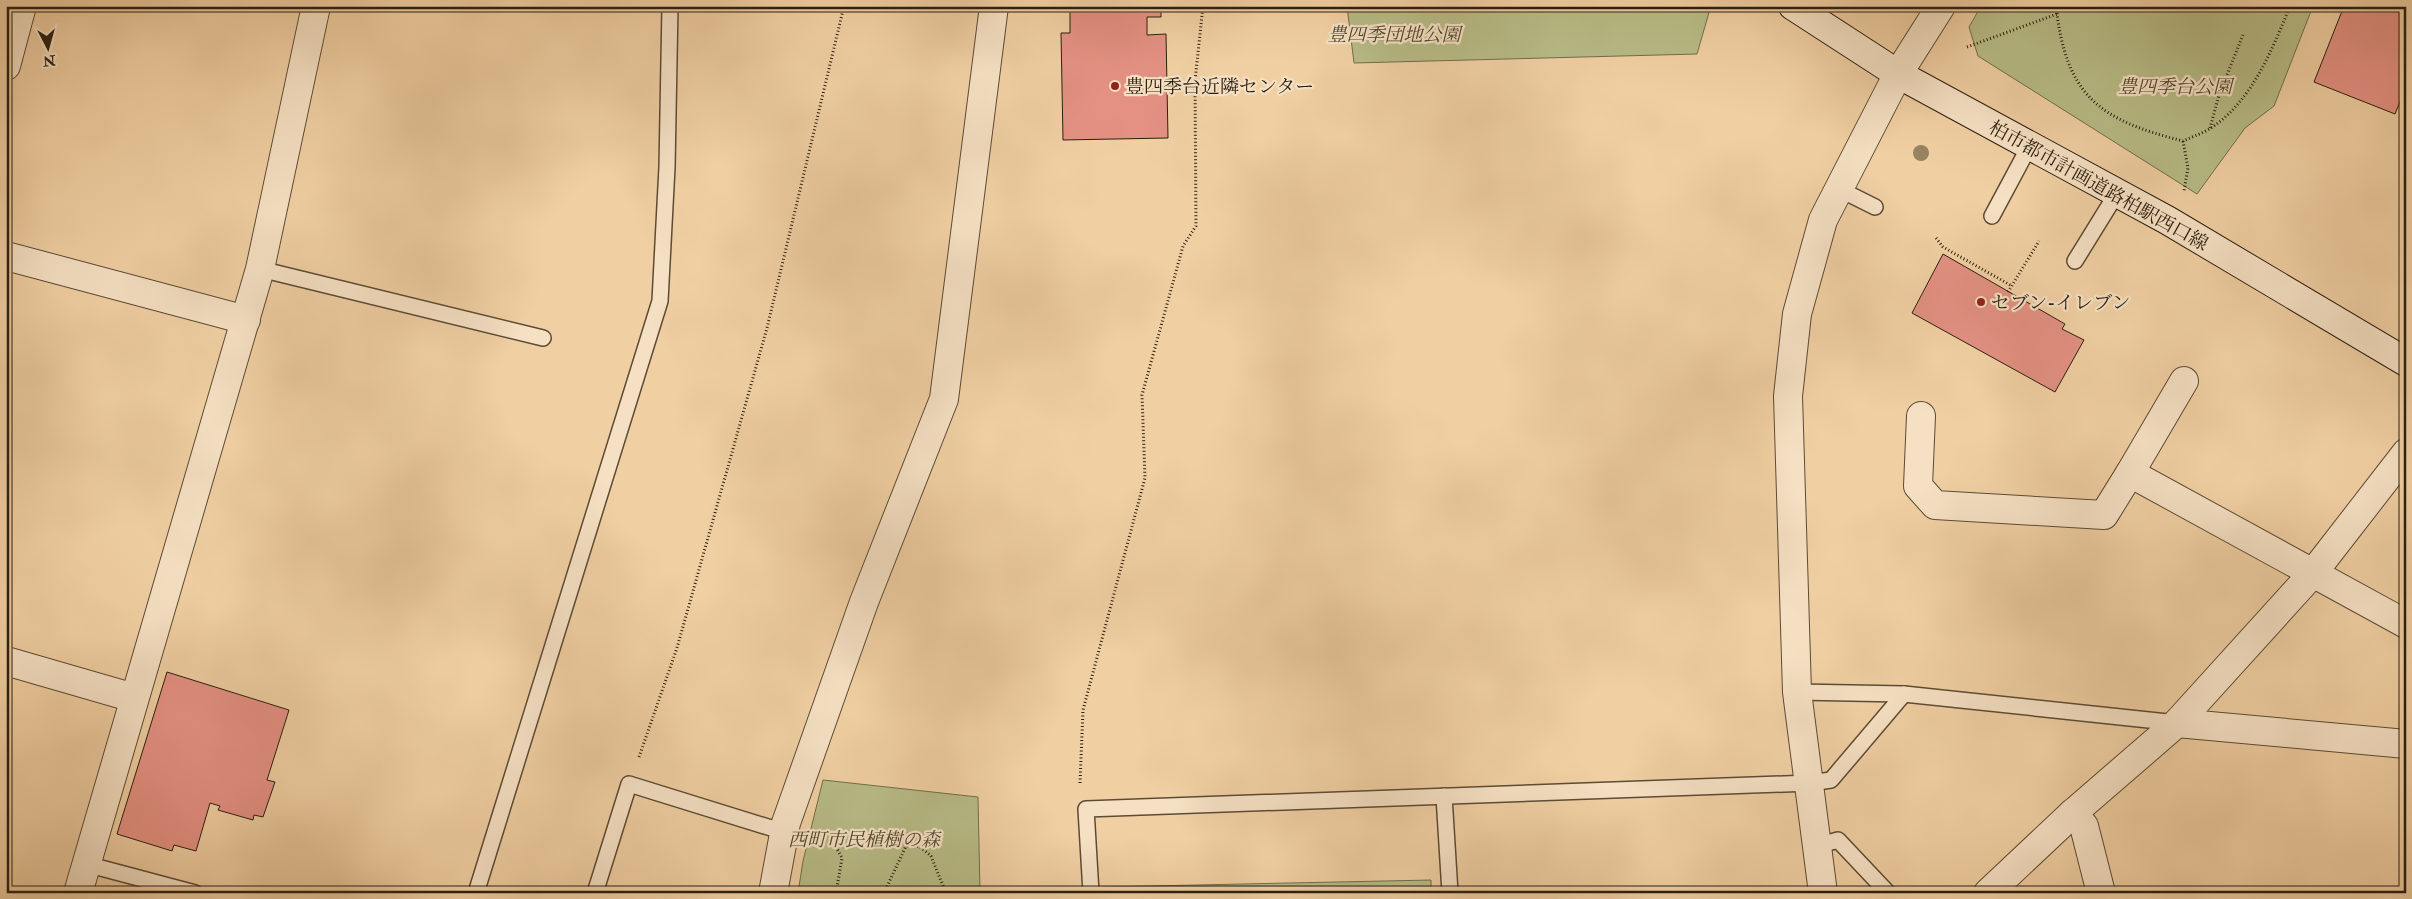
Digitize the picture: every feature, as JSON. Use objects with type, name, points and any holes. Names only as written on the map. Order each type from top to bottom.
[{"type":"street","points":[[6,66],[22,6]]},
{"type":"street","points":[[78,893],[260,269],[316,6]]},
{"type":"street","points":[[773,893],[784,832],[864,602],[944,399],[994,6]]},
{"type":"street","name":"柏市都市計画道路柏駅西口線","points":[[1793,6],[1898,74],[2167,220],[2406,362]]},
{"type":"street","points":[[1823,893],[1797,692],[1788,396],[1797,314],[1823,220],[1898,74],[1941,6]]},
{"type":"street","points":[[6,256],[246,320]]},
{"type":"street","points":[[1921,416],[1918,486],[1935,505],[2104,515],[2184,381]]},
{"type":"street","points":[[1988,893],[2073,813],[2178,722],[2313,573],[2406,453]]},
{"type":"street","points":[[2130,473],[2406,624]]},
{"type":"street","points":[[6,661],[134,698]]},
{"type":"street","points":[[2178,722],[2406,744]]},
{"type":"street","points":[[2073,813],[2084,826],[2101,893]]},
{"type":"lane","points":[[476,893],[660,301],[667,167],[670,6]]},
{"type":"lane","points":[[1992,216],[2030,145]]},
{"type":"lane","points":[[1839,189],[1875,207]]},
{"type":"lane","points":[[2075,261],[2117,193]]},
{"type":"lane","points":[[260,269],[543,338]]},
{"type":"lane","points":[[1797,692],[1904,694],[2178,722]]},
{"type":"lane","points":[[1091,893],[1086,810],[1810,783],[1831,780],[1904,694]]},
{"type":"lane","points":[[594,893],[630,784],[784,832]]},
{"type":"lane","points":[[1444,796],[1450,893]]},
{"type":"lane","points":[[1817,846],[1838,840],[1888,893]]},
{"type":"lane","points":[[86,864],[195,893]]},
{"type":"path","points":[[630,784],[677,648],[767,328],[844,6]]},
{"type":"path","points":[[1086,810],[1079,793],[1083,710],[1145,478],[1142,395],[1183,246],[1196,226],[1195,81],[1203,6]]},
{"type":"path","points":[[2056,6],[2067,60],[2080,88],[2101,107],[2125,124],[2183,141],[2210,129],[2223,119],[2248,92],[2275,43],[2290,6]]},
{"type":"path","points":[[1967,47],[2057,14]]},
{"type":"path","points":[[2210,129],[2219,95],[2243,35]]},
{"type":"path","points":[[2167,220],[2186,188],[2188,168],[2183,141]]},
{"type":"path","points":[[1936,238],[1943,247],[2012,286]]},
{"type":"path","points":[[2008,292],[2039,241]]},
{"type":"path","points":[[884,893],[906,846],[919,846],[931,856],[946,893]]},
{"type":"path","points":[[836,893],[842,858]]},
{"type":"green space","name":"豊四季団地公園","points":[[1347,6],[1706,6],[1710,9],[1697,54],[1354,63]]},
{"type":"green space","name":"豊四季台公園","points":[[1981,6],[2313,6],[2274,106],[2245,128],[2197,194],[1978,56],[1969,27]]},
{"type":"green space","name":"西町市民植樹の森","points":[[823,780],[978,797],[980,893],[798,893],[803,861]]},
{"type":"green space","points":[[1431,880],[1431,893],[1102,893],[1102,887]]},
{"type":"building","name":"豊四季台近隣センター","points":[[1070,6],[1161,6],[1161,17],[1147,17],[1147,35],[1166,34],[1168,138],[1063,140],[1061,33],[1070,33]]},
{"type":"building","points":[[2344,6],[2406,6],[2406,87],[2395,114],[2314,82]]},
{"type":"building","points":[[1943,254],[2065,324],[2062,329],[2084,340],[2055,392],[1912,313]]},
{"type":"building","points":[[167,672],[289,710],[267,780],[275,782],[263,817],[254,815],[253,820],[218,810],[220,806],[210,803],[196,851],[174,845],[172,851],[117,834]]},
{"type":"place","name":"豊四季台近隣センター","points":[[1115,86]]},
{"type":"place","name":"セブン-イレブン","points":[[1981,302]]}]
